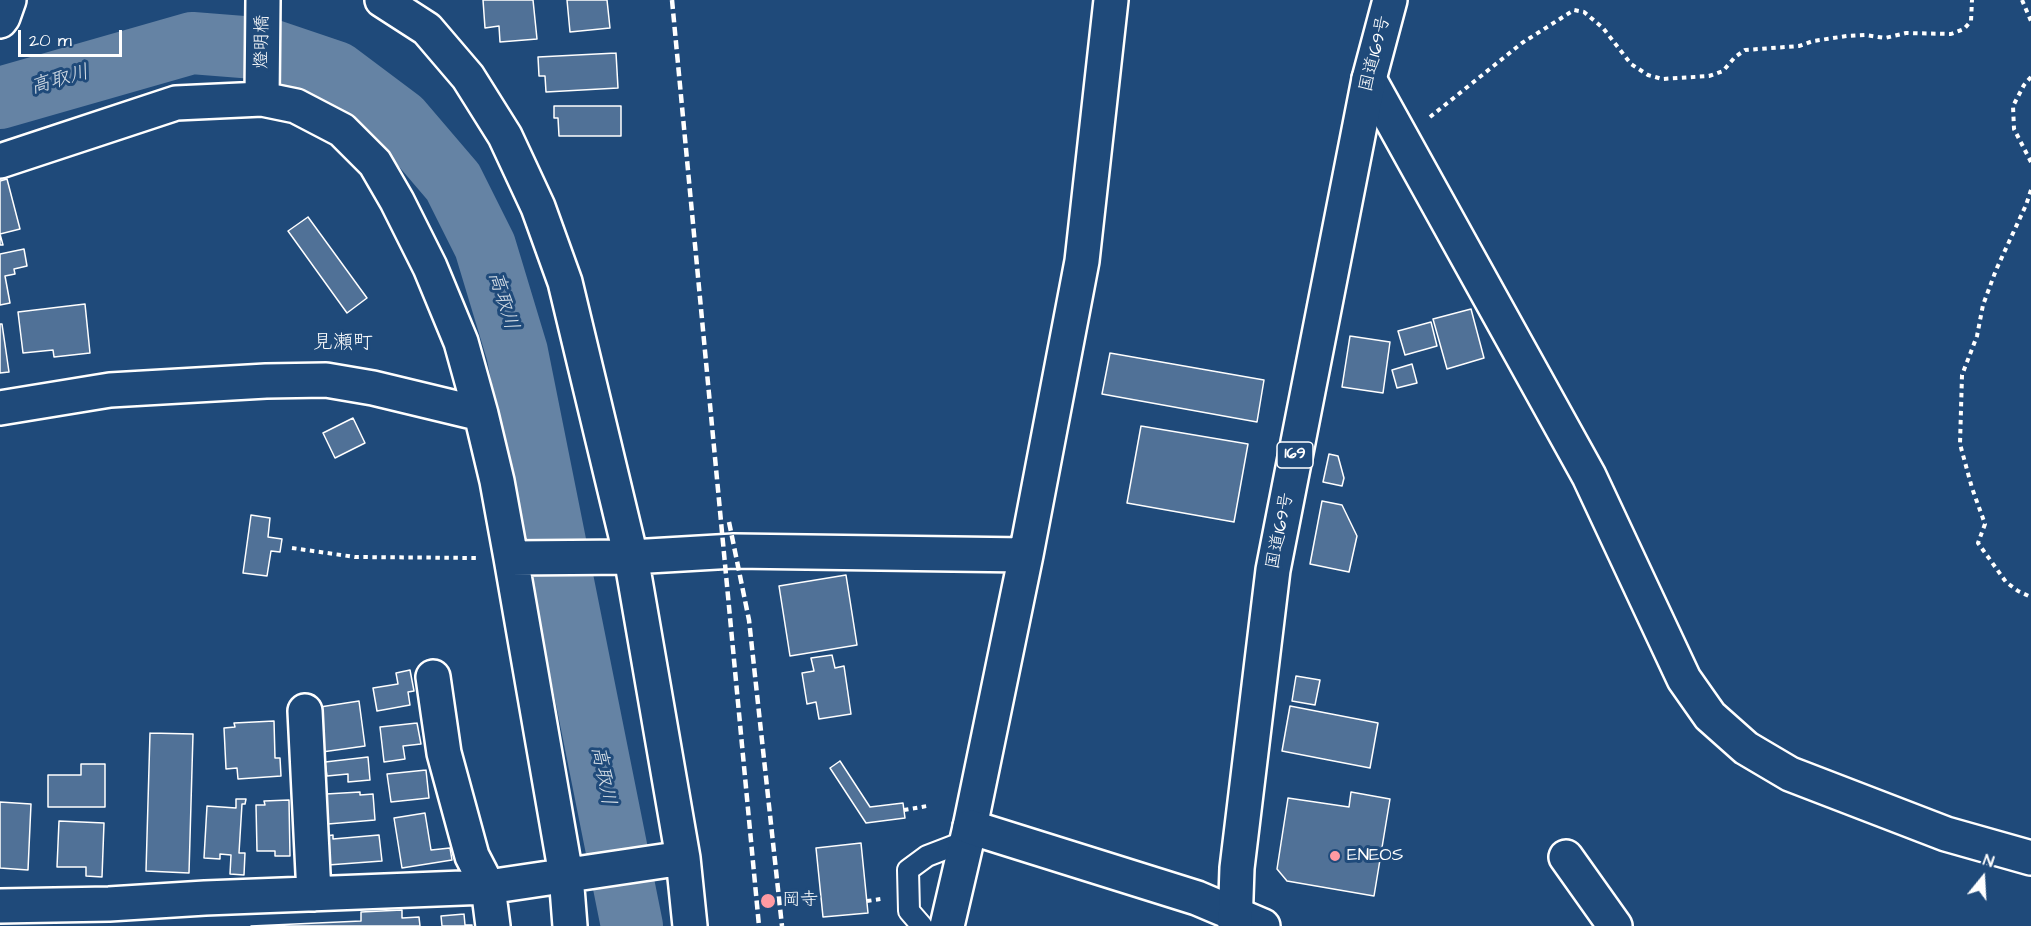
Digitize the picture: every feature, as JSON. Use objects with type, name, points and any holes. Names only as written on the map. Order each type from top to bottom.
[{"type":"main road","points":[[0,21],[9,0]]},
{"type":"main road","name":"燈明橋","points":[[262,92],[263,0]]},
{"type":"main road","points":[[382,0],[427,29],[468,77],[505,136],[538,207],[565,282],[690,926]]},
{"type":"main road","points":[[947,926],[1026,555],[1082,261],[1111,0]]},
{"type":"main road","name":"国道169号","points":[[1245,922],[1237,868],[1273,570],[1369,79],[1390,0]]},
{"type":"main road","points":[[1369,79],[1401,141],[1589,476],[1684,679],[1710,716],[1746,748],[1790,774],[1946,834],[2031,858]]},
{"type":"main road","points":[[0,162],[176,103],[262,92],[296,106],[342,130],[375,163],[430,267],[461,342],[481,414],[517,557],[574,874],[570,926]]},
{"type":"main road","points":[[0,408],[110,390],[326,380],[373,388],[481,414]]},
{"type":"main road","points":[[517,557],[619,556],[734,551],[1026,555]]},
{"type":"main road","points":[[433,677],[444,753],[472,856],[488,887],[493,926]]},
{"type":"main road","points":[[305,711],[314,894]]},
{"type":"main road","points":[[968,834],[1197,898],[1245,922]]},
{"type":"main road","points":[[1566,857],[1615,926]]},
{"type":"main road","points":[[0,906],[109,904],[488,887],[677,859]]},
{"type":"lane","points":[[922,926],[909,911],[909,870],[927,856],[968,834]]},
{"type":"path","points":[[1401,141],[1522,43],[1574,10],[1584,12],[1603,28],[1631,64],[1647,75],[1662,79],[1709,76],[1723,71],[1735,57],[1745,50],[1798,46],[1856,35],[1885,38],[1906,33],[1951,34],[1964,29],[1971,21],[1972,0]]},
{"type":"path","points":[[2022,0],[2031,21]]},
{"type":"path","points":[[2031,77],[2013,106],[2014,129],[2031,162]]},
{"type":"path","points":[[2031,190],[2026,206],[1996,270],[1983,305],[1977,336],[1962,375],[1960,444],[1985,524],[1978,543],[2006,582],[2031,597]]},
{"type":"path","points":[[292,548],[355,557],[517,557]]},
{"type":"path","points":[[904,810],[927,806]]},
{"type":"path","points":[[867,901],[881,899]]},
{"type":"building","points":[[483,0],[533,0],[537,39],[500,42],[499,26],[485,28]]},
{"type":"building","points":[[567,0],[607,0],[610,28],[570,32]]},
{"type":"building","points":[[616,53],[618,88],[546,92],[545,76],[539,76],[538,57]]},
{"type":"building","points":[[554,106],[621,106],[621,136],[559,136],[558,118],[554,118]]},
{"type":"building","points":[[7,179],[20,229],[0,234],[0,181]]},
{"type":"building","points":[[308,217],[367,298],[347,313],[288,231]]},
{"type":"building","points":[[24,249],[27,266],[14,269],[15,274],[5,276],[10,303],[0,305],[0,254]]},
{"type":"building","points":[[85,304],[90,353],[54,357],[53,350],[23,353],[18,312]]},
{"type":"building","points":[[1471,309],[1484,358],[1447,369],[1433,319]]},
{"type":"building","points":[[1431,322],[1437,346],[1405,355],[1398,331]]},
{"type":"building","points":[[0,324],[2,324],[9,372],[0,373]]},
{"type":"building","points":[[1350,336],[1390,342],[1383,393],[1342,387]]},
{"type":"building","points":[[1110,353],[1264,380],[1257,422],[1102,394]]},
{"type":"building","points":[[1412,364],[1417,383],[1397,388],[1392,370]]},
{"type":"building","points":[[353,418],[365,443],[335,458],[323,433]]},
{"type":"building","points":[[1141,426],[1248,444],[1234,522],[1127,503]]},
{"type":"building","points":[[1329,454],[1338,456],[1344,478],[1342,486],[1323,482]]},
{"type":"building","points":[[1322,501],[1342,505],[1357,536],[1349,572],[1310,564]]},
{"type":"building","points":[[251,515],[270,518],[268,537],[282,539],[280,552],[271,551],[267,576],[243,573]]},
{"type":"building","points":[[846,575],[857,645],[790,656],[779,586]]},
{"type":"building","points":[[832,655],[835,668],[844,666],[851,714],[819,719],[816,702],[807,704],[802,673],[814,671],[811,658]]},
{"type":"building","points":[[410,670],[414,691],[408,692],[410,705],[377,711],[373,688],[398,684],[396,673]]},
{"type":"building","points":[[1296,676],[1320,680],[1315,705],[1292,701]]},
{"type":"building","points":[[359,701],[365,746],[322,752],[320,707]]},
{"type":"building","points":[[1290,706],[1378,723],[1370,768],[1282,751]]},
{"type":"building","points":[[274,721],[275,758],[280,758],[281,776],[238,779],[237,768],[226,769],[224,728],[235,727],[234,723]]},
{"type":"building","points":[[417,723],[421,744],[403,746],[405,759],[384,762],[380,727]]},
{"type":"building","points":[[150,733],[193,734],[189,873],[146,871]]},
{"type":"building","points":[[368,757],[370,780],[348,782],[348,774],[327,776],[325,762]]},
{"type":"building","points":[[840,761],[870,807],[903,803],[905,818],[866,823],[830,768]]},
{"type":"building","points":[[81,764],[105,764],[105,807],[48,807],[48,775],[81,775]]},
{"type":"building","points":[[426,770],[429,798],[391,802],[387,774]]},
{"type":"building","points":[[360,792],[360,795],[373,794],[375,820],[328,824],[326,794]]},
{"type":"building","points":[[1351,792],[1390,799],[1374,896],[1287,881],[1277,869],[1288,798],[1349,807]]},
{"type":"building","points":[[236,799],[246,799],[245,804],[242,804],[239,853],[245,853],[244,875],[230,874],[231,855],[220,854],[220,859],[204,858],[207,806],[236,808]]},
{"type":"building","points":[[289,800],[290,856],[275,856],[275,851],[257,851],[256,805],[265,805],[264,801]]},
{"type":"building","points":[[0,802],[31,804],[28,870],[0,868]]},
{"type":"building","points":[[425,813],[431,850],[450,848],[452,860],[402,868],[394,818]]},
{"type":"building","points":[[59,821],[104,823],[102,877],[86,876],[86,867],[57,867]]},
{"type":"building","points":[[333,835],[333,839],[379,835],[382,861],[328,865],[326,836]]},
{"type":"building","points":[[861,843],[868,913],[823,917],[816,848]]},
{"type":"building","points":[[402,910],[402,918],[419,917],[420,926],[251,926],[361,921],[361,912]]},
{"type":"building","points":[[464,914],[465,925],[472,926],[442,926],[441,916]]},
{"type":"waterway","name":"高取川","points":[[0,98],[192,43],[268,49],[336,72],[400,120],[453,182],[485,246],[517,352],[632,926]]},
{"type":"railway","points":[[672,0],[759,926]]},
{"type":"railway","points":[[729,522],[749,620],[782,926]]},
{"type":"place","name":"ENEOS","points":[[1335,856]]},
{"type":"place","name":"岡寺","points":[[768,901]]},
{"type":"district","name":"見瀬町","points":[[343,344]]}]
